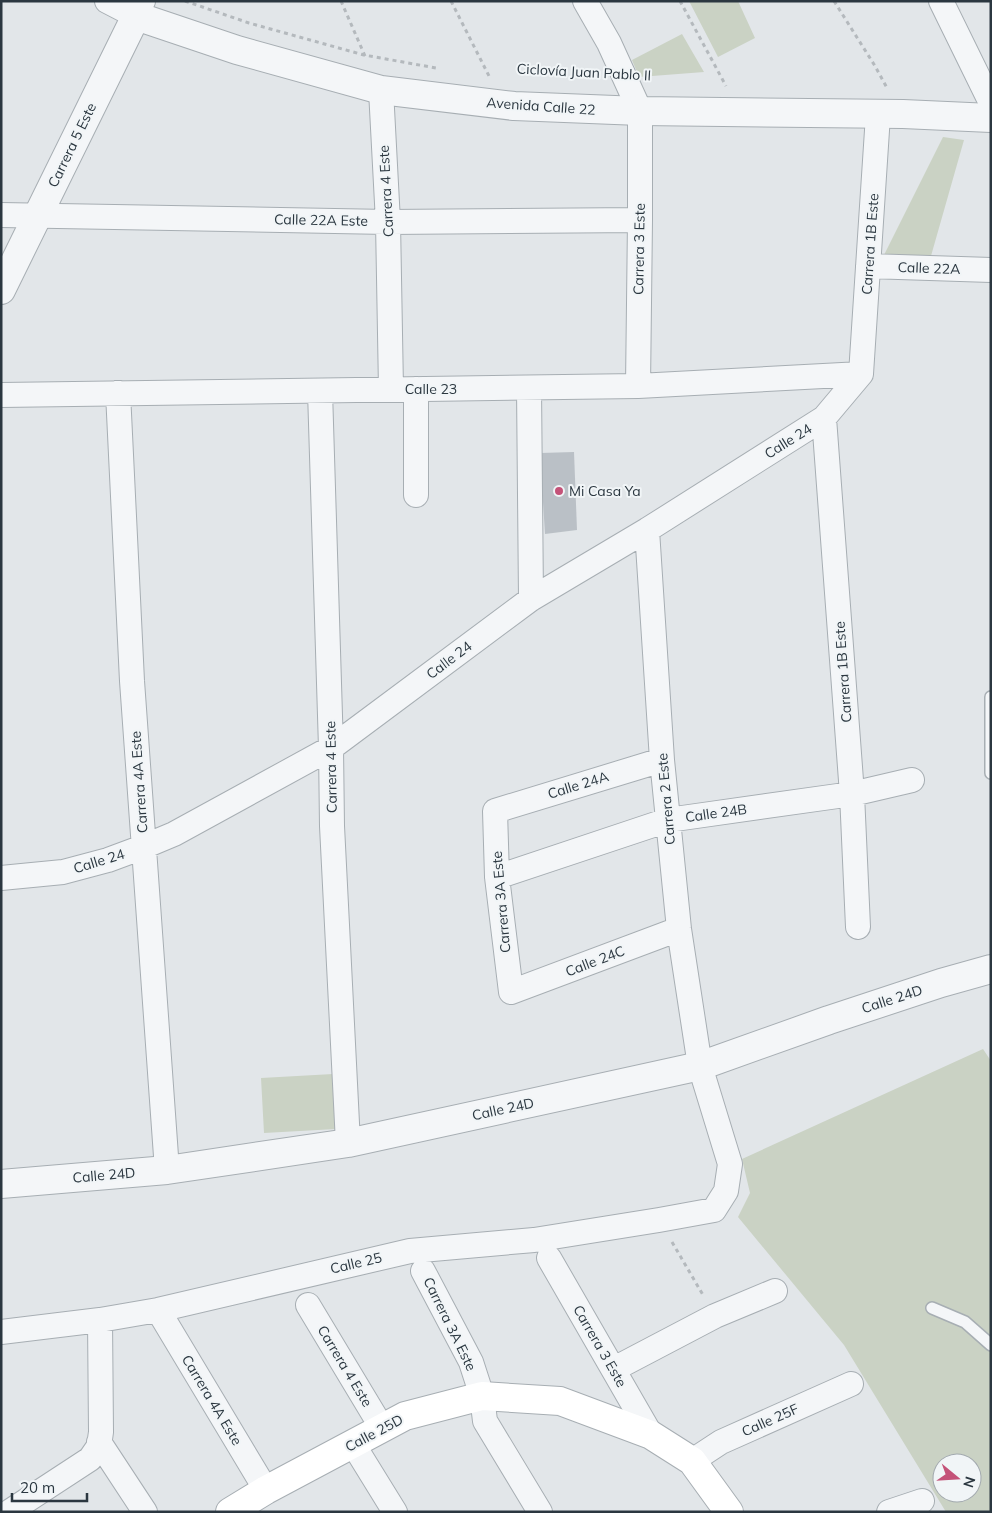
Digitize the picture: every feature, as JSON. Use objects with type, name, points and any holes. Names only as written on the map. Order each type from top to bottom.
[{"type":"main road","name":"Calle 25D","points":[[230,1512],[266,1490],[405,1416],[482,1396],[560,1401]]},
{"type":"main road","name":"Carrera 3 Este","points":[[560,1401],[651,1435],[692,1461],[729,1512]]},
{"type":"street","name":"Avenida Calle 22","points":[[107,1],[139,8],[236,50],[381,90],[514,106],[640,111],[735,112],[881,99],[991,118]]},
{"type":"street","points":[[585,1],[609,43],[640,111]]},
{"type":"street","points":[[940,1],[991,103]]},
{"type":"street","name":"Carrera 5 Este","points":[[1,290],[139,8]]},
{"type":"street","name":"Carrera 4 Este","points":[[381,90],[388,222],[391,389]]},
{"type":"street","name":"Carrera 1B Este","points":[[861,374],[881,99]]},
{"type":"street","name":"Carrera 3 Este","points":[[638,386],[640,111]]},
{"type":"street","name":"Calle 22A Este","points":[[1,215],[37,214],[388,222],[640,220]]},
{"type":"street","name":"Calle 22A","points":[[868,266],[991,270]]},
{"type":"street","name":"Calle 23","points":[[1,395],[638,386],[861,374]]},
{"type":"street","name":"Calle 24","points":[[1,878],[63,872],[108,860],[143,847],[174,834],[331,748],[531,599],[647,530],[824,418],[861,374]]},
{"type":"street","points":[[530,388],[531,599]]},
{"type":"street","points":[[416,389],[416,495]]},
{"type":"street","name":"Carrera 4 Este","points":[[320,391],[332,826],[348,1143]]},
{"type":"street","name":"Carrera 4A Este","points":[[118,393],[132,681],[167,1170]]},
{"type":"street","name":"Carrera 1B Este","points":[[824,418],[852,794],[858,927]]},
{"type":"street","name":"Carrera 2 Este","points":[[647,530],[662,760],[679,929],[700,1066]]},
{"type":"street","name":"Calle 24A","points":[[495,811],[662,760]]},
{"type":"street","name":"Calle 24B","points":[[497,878],[668,820],[852,794],[912,780]]},
{"type":"street","name":"Carrera 3A Este","points":[[495,811],[497,878],[511,992]]},
{"type":"street","name":"Calle 24C","points":[[511,992],[679,929]]},
{"type":"street","name":"Calle 24D","points":[[1,1184],[167,1170],[348,1143],[700,1066],[830,1020],[941,983],[991,969]]},
{"type":"street","name":"Calle 25","points":[[1,1332],[100,1320],[158,1310],[410,1251],[534,1240],[714,1210],[726,1191],[730,1164],[700,1066]]},
{"type":"street","name":"Carrera 3 Este","points":[[549,1258],[651,1435]]},
{"type":"street","name":"Carrera 3A Este","points":[[424,1271],[471,1362],[482,1396],[484,1421],[540,1512]]},
{"type":"street","points":[[614,1369],[715,1316],[775,1291]]},
{"type":"street","name":"Carrera 4 Este","points":[[308,1305],[382,1428]]},
{"type":"street","name":"Carrera 4A Este","points":[[158,1310],[266,1490]]},
{"type":"street","points":[[16,1510],[94,1450],[101,1432],[100,1320]]},
{"type":"street","name":"Calle 25F","points":[[692,1461],[721,1442],[850,1384]]},
{"type":"street","points":[[353,1444],[395,1512]]},
{"type":"street","points":[[94,1450],[145,1512]]},
{"type":"street","points":[[889,1512],[922,1501]]},
{"type":"lane","points":[[991,697],[991,773]]},
{"type":"lane","points":[[932,1308],[964,1322],[991,1345]]},
{"type":"path","points":[[185,1],[249,23],[364,54],[442,69]]},
{"type":"path","points":[[341,1],[381,90]]},
{"type":"path","points":[[451,1],[490,78],[480,76]]},
{"type":"path","points":[[680,1],[730,92],[735,112]]},
{"type":"path","points":[[834,1],[875,66],[881,99]]},
{"type":"path","points":[[659,1220],[715,1316]]},
{"type":"shaded area","points":[[689,1],[738,1],[755,38],[718,57]]},
{"type":"shaded area","points":[[682,34],[704,72],[639,77],[632,60]]},
{"type":"shaded area","points":[[943,137],[964,140],[929,263],[882,259]]},
{"type":"shaded area","points":[[983,1049],[991,1061],[991,1512],[946,1512],[941,1503],[982,1503],[982,1453],[932,1453],[932,1489],[844,1345],[738,1217],[750,1193],[742,1159]]},
{"type":"shaded area","points":[[333,1074],[336,1129],[264,1133],[261,1078]]},
{"type":"building","name":"Mi Casa Ya","points":[[574,452],[577,530],[545,534],[540,453]]},
{"type":"place","name":"Mi Casa Ya","points":[[559,491]]}]
